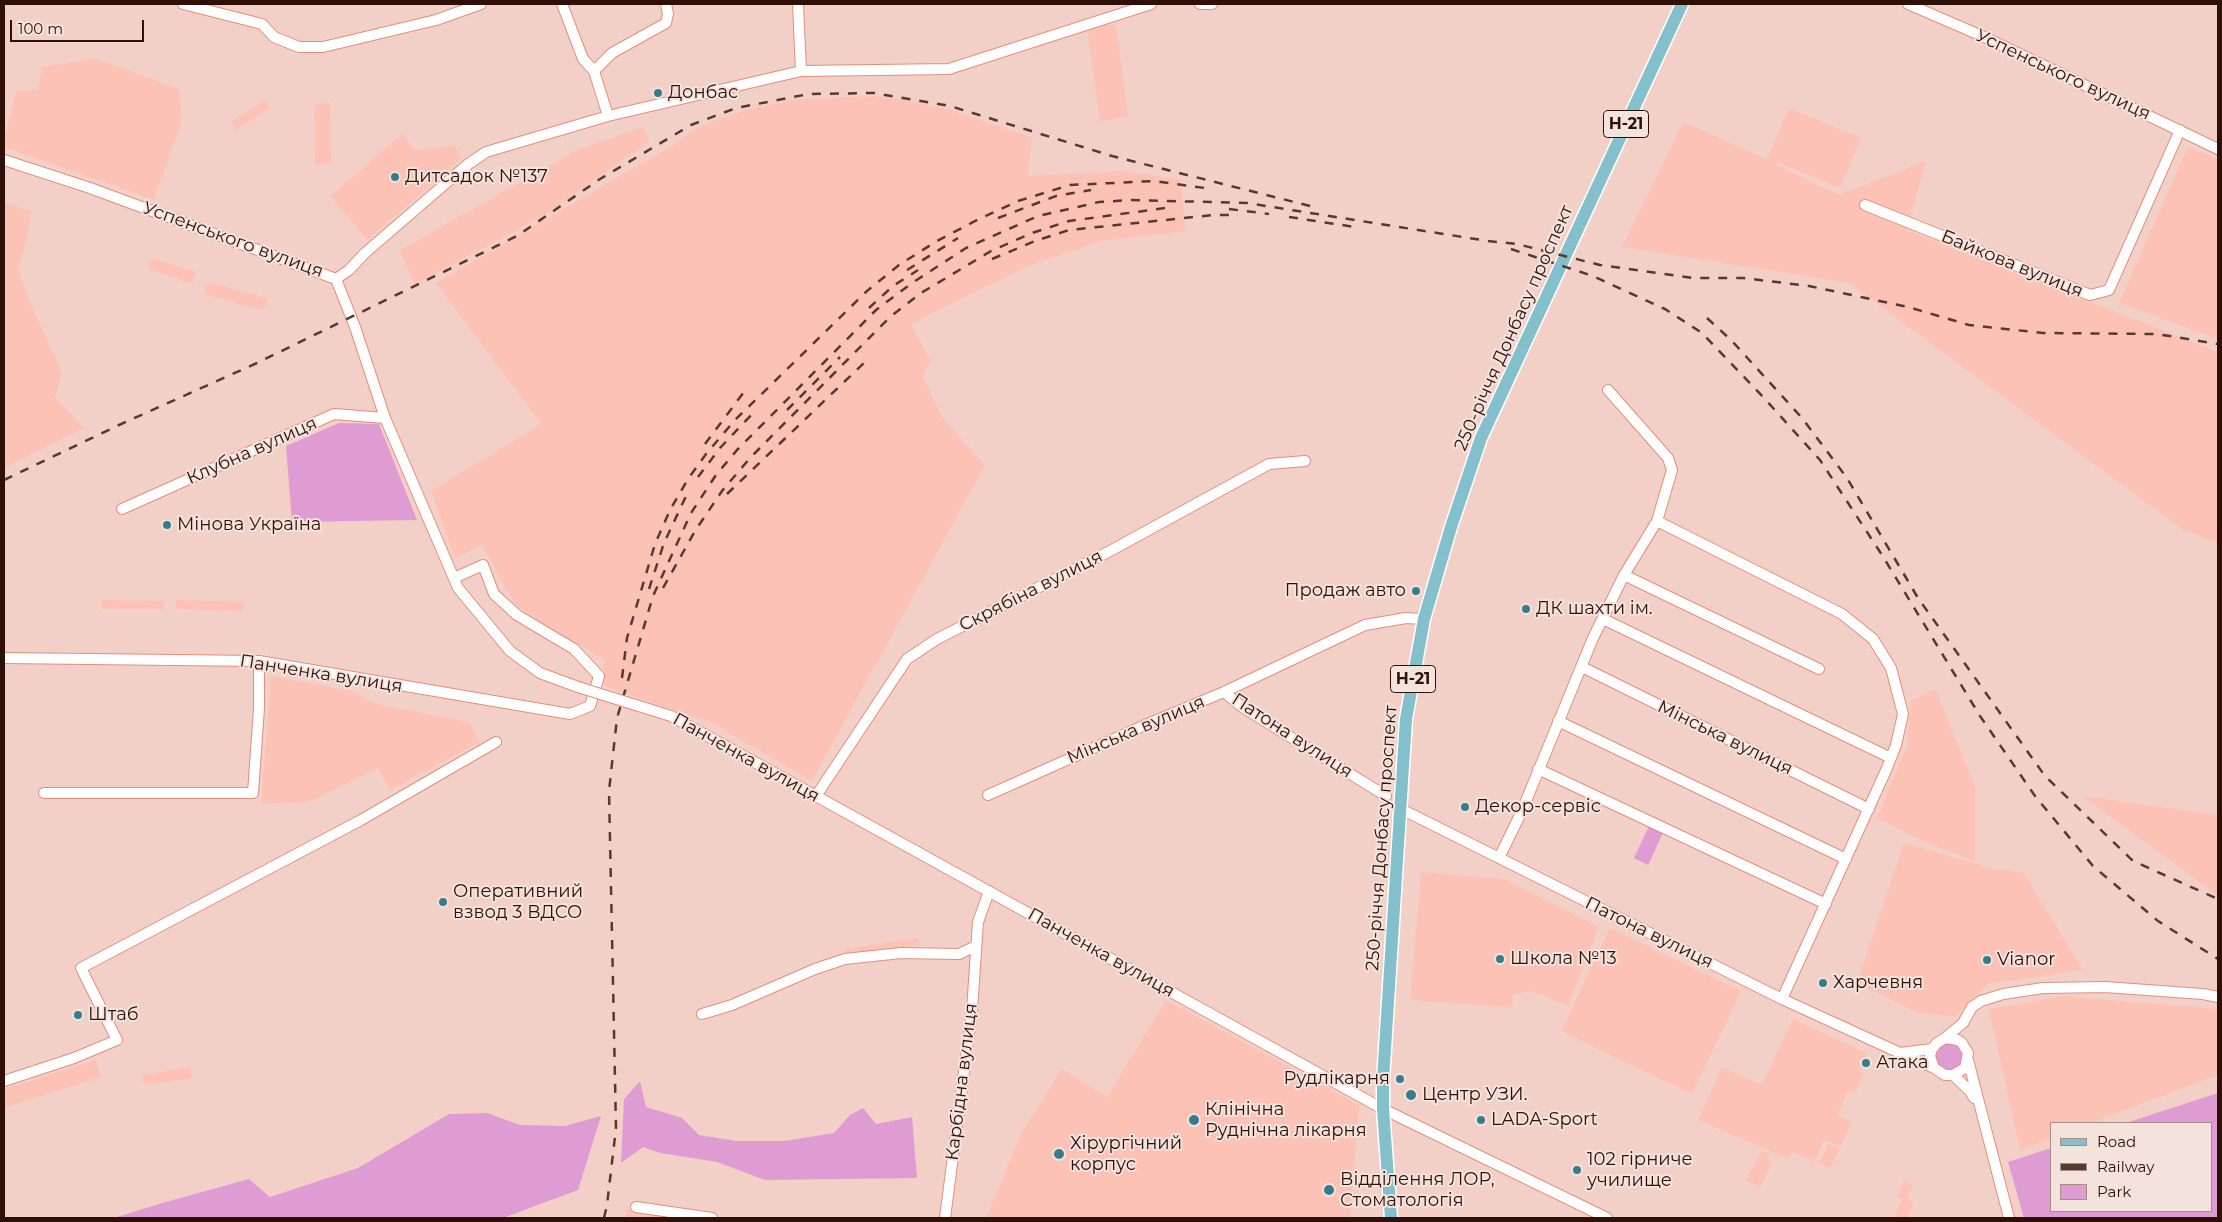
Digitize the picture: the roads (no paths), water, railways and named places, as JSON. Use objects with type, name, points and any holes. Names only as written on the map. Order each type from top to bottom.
[{"type":"main road","name":"250-річчя Донбасу проспект","points":[[1391,1218],[1383,1109],[1383,1070],[1406,719],[1424,619],[1451,526],[1481,438],[1682,4]]},
{"type":"street","points":[[183,4],[262,24],[274,37],[299,46],[323,48],[436,20],[481,4]]},
{"type":"street","points":[[562,4],[583,59],[594,71],[608,116]]},
{"type":"street","points":[[594,71],[612,54],[666,23],[668,14],[666,4]]},
{"type":"street","points":[[798,4],[801,71]]},
{"type":"street","name":"Успенського вулиця","points":[[4,160],[90,188],[336,279],[349,270],[365,253],[466,165],[486,152],[608,116],[801,71],[949,69],[1151,4]]},
{"type":"street","points":[[1200,4],[1212,4]]},
{"type":"street","name":"Успенського вулиця","points":[[1908,4],[1982,36],[2218,149]]},
{"type":"street","name":"Байкова вулиця","points":[[1864,205],[2090,295],[2109,290],[2180,130]]},
{"type":"street","points":[[336,279],[355,327],[385,418],[454,578]]},
{"type":"street","points":[[1499,858],[1521,813],[1558,721],[1603,619],[1624,575],[1657,521],[1672,470],[1668,458],[1608,390]]},
{"type":"street","name":"Клубна вулиця","points":[[122,508],[334,414],[385,418]]},
{"type":"street","name":"Скрябіна вулиця","points":[[816,796],[907,659],[937,639],[1110,551],[1269,464],[1305,461]]},
{"type":"street","points":[[1657,521],[1842,614],[1873,639],[1891,668],[1903,714],[1891,758],[1782,999]]},
{"type":"street","name":"Панченка вулиця","points":[[4,658],[259,661],[570,714],[590,706],[599,676],[574,649],[517,615],[494,594],[483,565],[454,578],[458,588],[510,651],[540,673],[578,687],[671,716],[1383,1109],[1607,1218]]},
{"type":"street","points":[[1624,575],[1819,670]]},
{"type":"street","name":"Мінська вулиця","points":[[988,795],[1224,692],[1364,625],[1406,618],[1424,619]]},
{"type":"street","points":[[1603,619],[1891,758]]},
{"type":"street","points":[[44,794],[253,793],[259,708],[259,661]]},
{"type":"street","name":"Мінська вулиця","points":[[1582,667],[1869,809]]},
{"type":"street","name":"Патона вулиця","points":[[1224,692],[1242,707],[1386,796]]},
{"type":"street","points":[[1558,721],[1846,859]]},
{"type":"street","points":[[4,1081],[74,1058],[117,1040],[81,968],[370,816],[496,742]]},
{"type":"street","points":[[1538,769],[1826,904]]},
{"type":"street","name":"Патона вулиця","points":[[1399,808],[1782,999],[1934,1068]]},
{"type":"street","name":"Карбідна вулиця","points":[[945,1218],[972,1010],[978,922],[989,891]]},
{"type":"street","points":[[702,1014],[732,1005],[815,969],[845,959],[900,953],[960,954],[976,946]]},
{"type":"street","points":[[1968,1060],[1964,1068],[1953,1075],[1945,1075],[1934,1068],[1930,1056],[1932,1048],[1937,1042],[1963,1023],[1972,1007],[1981,1001],[2003,994],[2043,988],[2106,987],[2203,994],[2218,997]]},
{"type":"street","points":[[1963,1023],[1968,1060],[1979,1108],[2009,1218]]},
{"type":"street","points":[[1945,1038],[1958,1040],[1966,1048]]},
{"type":"street","points":[[1900,1053],[1932,1048]]},
{"type":"street","points":[[1953,1075],[1970,1090],[1979,1108]]},
{"type":"street","points":[[636,1207],[712,1218]]},
{"type":"railway","points":[[4,480],[119,425],[257,363],[517,236],[600,179],[691,125],[736,108],[809,94],[874,93],[950,106],[1112,156],[1314,207]]},
{"type":"railway","points":[[622,678],[627,638],[655,544],[670,510],[688,479],[735,420],[867,291],[899,265],[937,241],[979,219],[1018,201],[1070,185],[1154,181],[1205,188]]},
{"type":"railway","points":[[998,218],[1056,196],[1091,190]]},
{"type":"railway","points":[[604,1218],[616,1128],[609,791],[617,718],[653,596],[691,513],[716,475],[737,450],[876,310],[912,283],[966,248],[1038,216],[1099,202],[1132,200],[1247,203],[1517,244],[1600,265],[1693,278],[1743,278],[1809,286],[1908,307],[1969,325],[2043,333],[2157,334],[2218,344]]},
{"type":"railway","points":[[663,588],[695,531],[722,491],[750,458],[890,317],[921,293],[991,251],[1032,233],[1069,221],[1173,207]]},
{"type":"railway","points":[[1229,209],[1269,214]]},
{"type":"railway","points":[[992,259],[1035,241],[1069,230],[1213,215],[1238,215]]},
{"type":"railway","points":[[1289,217],[1355,227]]},
{"type":"railway","points":[[907,270],[958,238]]},
{"type":"railway","points":[[1511,249],[1593,276],[1665,309],[1702,333],[1820,460],[1882,555],[1980,716],[2035,796],[2093,866],[2158,921],[2218,959]]},
{"type":"railway","points":[[869,308],[893,286],[918,270]]},
{"type":"railway","points":[[1707,318],[1732,341],[1802,418],[1847,478],[1918,598],[2045,776],[2133,861],[2218,899]]},
{"type":"railway","points":[[787,410],[840,357]]},
{"type":"railway","points":[[727,494],[866,361]]},
{"type":"railway","points":[[705,444],[747,388]]},
{"type":"railway","points":[[698,477],[720,448],[755,411]]},
{"type":"railway","points":[[649,589],[664,543],[687,494]]},
{"type":"place","name":"Донбас","points":[[658,93]]},
{"type":"place","name":"Дитсадок №137","points":[[395,177]]},
{"type":"place","name":"Мінова Україна","points":[[167,525]]},
{"type":"place","name":"Продаж авто","points":[[1416,591]]},
{"type":"place","name":"ДК шахти ім.","points":[[1526,609]]},
{"type":"place","name":"Декор-сервіс","points":[[1465,807]]},
{"type":"place","name":"Оперативний взвод 3 ВДСО","points":[[443,902]]},
{"type":"place","name":"Школа №13","points":[[1500,959]]},
{"type":"place","name":"Vianor","points":[[1987,960]]},
{"type":"place","name":"Харчевня","points":[[1823,983]]},
{"type":"place","name":"Штаб","points":[[78,1015]]},
{"type":"place","name":"Атака","points":[[1866,1063]]},
{"type":"place","name":"Рудлікарня","points":[[1400,1079]]},
{"type":"place","name":"Центр УЗИ.","points":[[1411,1095]]},
{"type":"place","name":"Клінічна Руднічна лікарня","points":[[1194,1120]]},
{"type":"place","name":"LADA-Sport","points":[[1481,1120]]},
{"type":"place","name":"Хірургічний корпус","points":[[1059,1154]]},
{"type":"place","name":"102 гірниче училище","points":[[1577,1170]]},
{"type":"place","name":"Відділення ЛОР, Стоматологія","points":[[1329,1190]]}]
